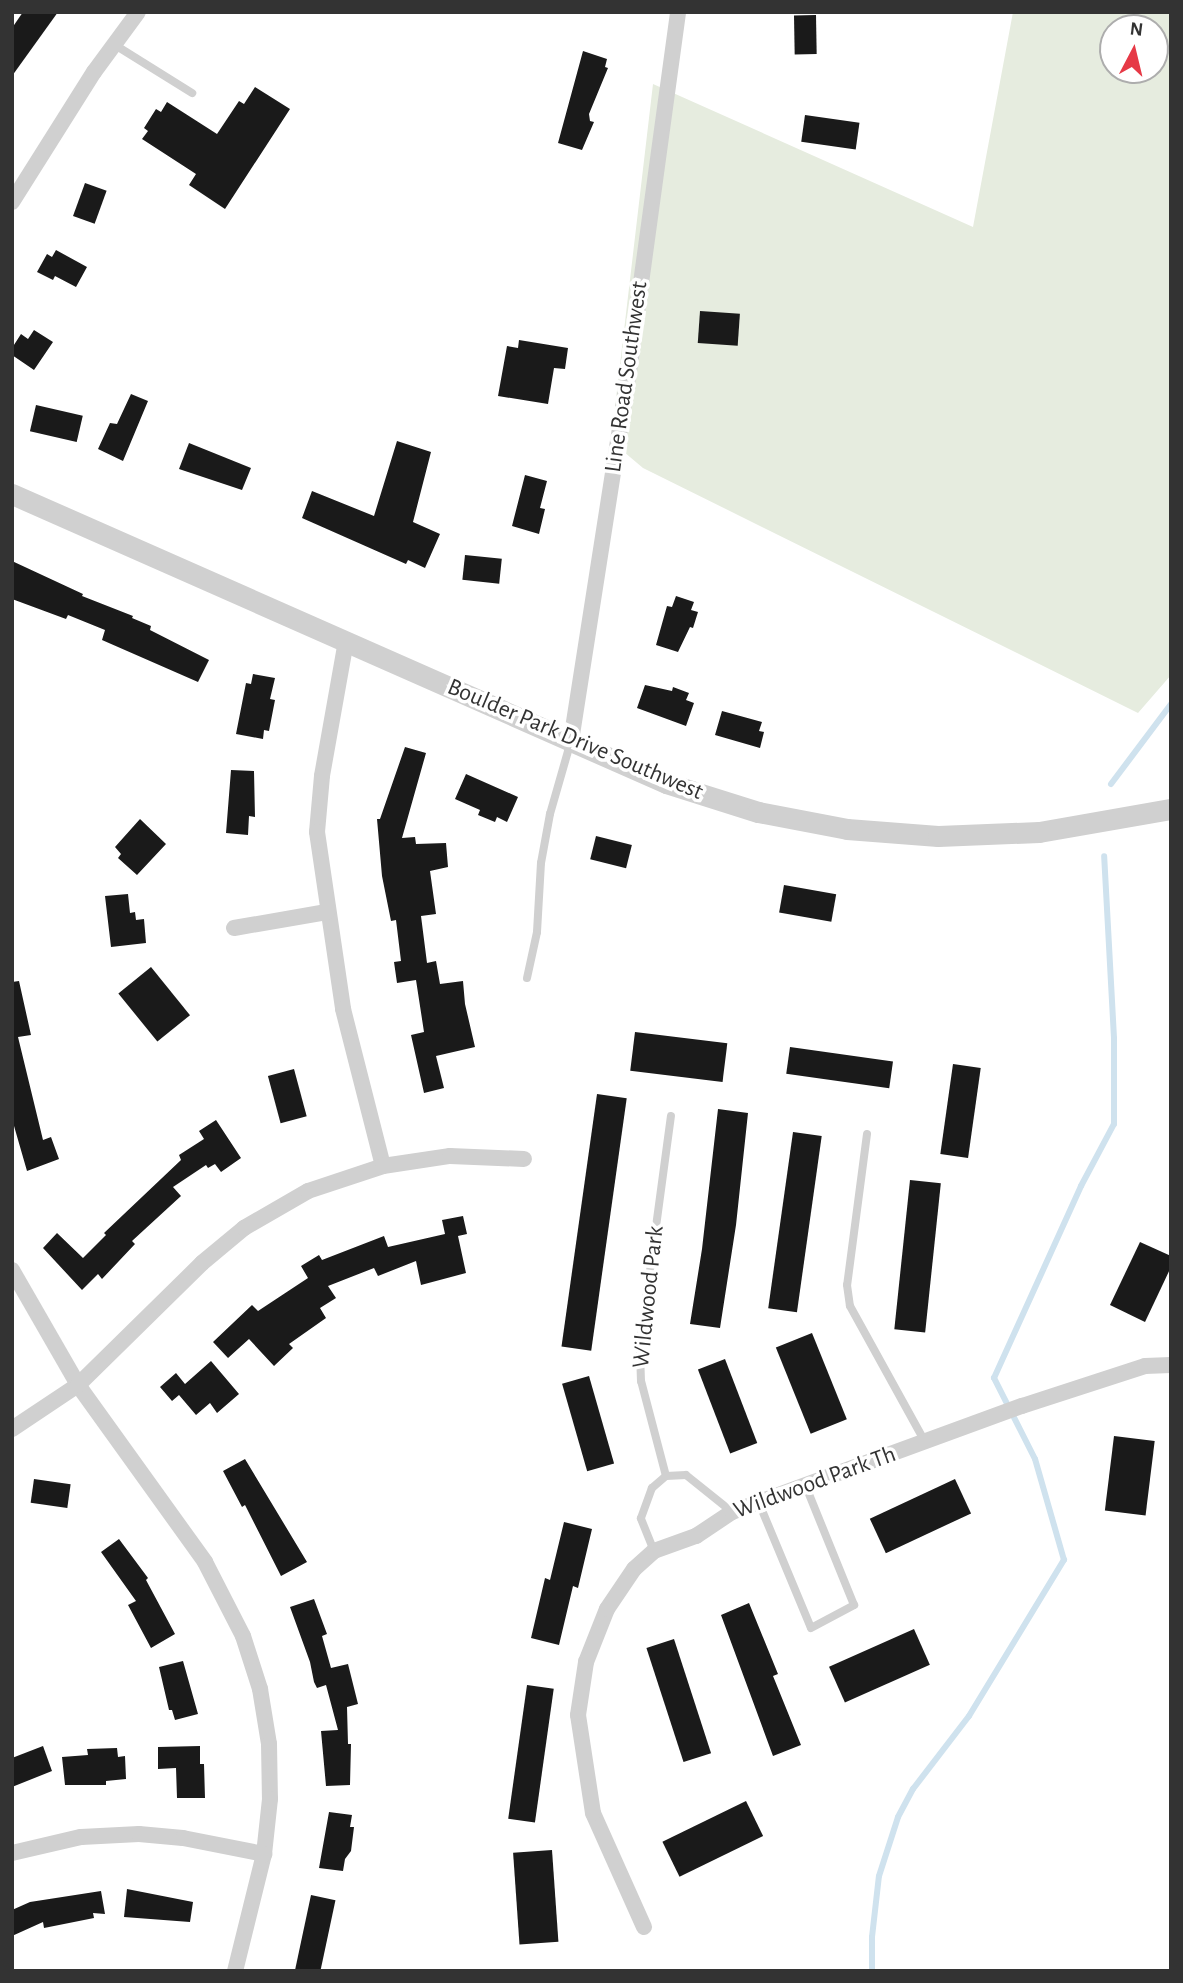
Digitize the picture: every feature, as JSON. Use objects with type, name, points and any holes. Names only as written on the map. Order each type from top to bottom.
[{"type":"street","points":[[12,202],[138,12]]},
{"type":"street","name":"Line Road Southwest","points":[[571,741],[631,356],[678,12]]},
{"type":"street","name":"Boulder Park Drive Southwest","points":[[12,494],[666,783],[758,812],[847,829],[938,836],[1039,832],[1171,809]]},
{"type":"street","points":[[346,641],[321,776],[317,832],[343,1009],[383,1166]]},
{"type":"street","points":[[234,928],[327,912]]},
{"type":"street","points":[[12,1429],[78,1385],[202,1263],[244,1228],[308,1191],[383,1166],[450,1156],[524,1159]]},
{"type":"street","points":[[12,1270],[78,1385],[205,1562],[243,1636],[260,1689],[268,1744],[270,1799],[264,1854],[236,1971]]},
{"type":"street","name":"Wildwood Park Th","points":[[644,1927],[593,1813],[578,1716],[586,1662],[607,1609],[634,1569],[654,1551],[696,1536],[732,1511],[1022,1406],[1133,1370],[1171,1365]]},
{"type":"street","points":[[12,1853],[81,1837],[139,1834],[183,1838],[264,1854]]},
{"type":"lane","points":[[115,45],[192,93]]},
{"type":"lane","points":[[527,978],[537,932],[541,863],[550,814],[571,741]]},
{"type":"lane","name":"Wildwood Park","points":[[666,1476],[641,1381],[640,1345],[671,1116]]},
{"type":"lane","points":[[867,1134],[847,1285],[850,1306],[925,1442]]},
{"type":"lane","points":[[654,1551],[641,1518],[652,1488],[666,1476],[686,1475],[732,1511]]},
{"type":"lane","points":[[759,1503],[811,1628],[855,1605],[806,1486]]},
{"type":"shaded area","points":[[1013,12],[1171,12],[1171,675],[1138,713],[643,468],[611,441],[653,84],[973,227]]},
{"type":"building","points":[[23,12],[58,12],[12,76],[12,28]]},
{"type":"building","points":[[794,15],[816,15],[817,54],[795,54]]},
{"type":"building","points":[[583,51],[607,59],[605,67],[608,68],[589,114],[590,121],[594,122],[582,150],[558,143]]},
{"type":"building","points":[[255,87],[290,109],[225,209],[189,185],[196,174],[142,139],[148,131],[144,128],[156,109],[161,112],[167,102],[217,134],[239,101],[244,104]]},
{"type":"building","points":[[805,115],[859,123],[856,149],[801,142]]},
{"type":"building","points":[[85,183],[107,191],[95,224],[73,216]]},
{"type":"building","points":[[56,250],[87,267],[76,287],[55,276],[53,280],[37,272],[47,254],[52,257]]},
{"type":"building","points":[[700,311],[740,314],[738,346],[698,343]]},
{"type":"building","points":[[34,330],[53,342],[34,370],[12,355],[12,348],[21,334],[28,339]]},
{"type":"building","points":[[519,340],[568,348],[565,369],[554,368],[548,404],[498,396],[507,346],[518,348]]},
{"type":"building","points":[[131,394],[148,401],[123,461],[98,449],[110,423],[117,424]]},
{"type":"building","points":[[36,405],[83,416],[77,442],[30,431]]},
{"type":"building","points":[[397,441],[431,452],[413,522],[440,534],[425,568],[408,560],[406,564],[302,518],[312,491],[374,516]]},
{"type":"building","points":[[189,443],[251,468],[242,490],[179,469]]},
{"type":"building","points":[[525,475],[547,481],[540,508],[545,509],[539,534],[512,526]]},
{"type":"building","points":[[465,555],[502,559],[499,584],[462,580]]},
{"type":"building","points":[[12,561],[83,594],[82,596],[133,616],[132,618],[151,626],[150,630],[209,660],[198,682],[102,640],[105,630],[68,615],[66,619],[12,599]]},
{"type":"building","points":[[676,596],[694,602],[691,610],[698,612],[693,628],[690,627],[678,652],[656,645],[667,606],[672,607]]},
{"type":"building","points":[[253,674],[275,678],[270,699],[275,700],[269,731],[264,730],[263,739],[236,734],[246,683],[251,684]]},
{"type":"building","points":[[645,685],[672,691],[673,687],[689,693],[686,700],[694,703],[686,726],[637,708]]},
{"type":"building","points":[[722,711],[762,722],[759,731],[764,732],[760,748],[715,735]]},
{"type":"building","points":[[405,747],[426,753],[402,838],[415,837],[416,844],[446,843],[448,867],[430,871],[436,914],[421,916],[427,963],[436,961],[440,984],[463,981],[465,1004],[475,1047],[436,1056],[444,1088],[424,1093],[411,1035],[424,1032],[416,980],[397,983],[394,962],[401,961],[396,920],[391,921],[382,876],[377,819],[380,819]]},
{"type":"building","points":[[231,770],[254,771],[255,817],[249,816],[248,835],[226,833]]},
{"type":"building","points":[[466,774],[518,797],[507,822],[497,817],[495,822],[478,815],[480,810],[455,799]]},
{"type":"building","points":[[140,819],[166,844],[137,875],[118,858],[121,854],[115,847]]},
{"type":"building","points":[[596,836],[632,845],[626,868],[590,859]]},
{"type":"building","points":[[784,885],[836,894],[831,922],[779,913]]},
{"type":"building","points":[[128,894],[130,913],[135,912],[136,920],[144,919],[146,943],[111,947],[105,896]]},
{"type":"building","points":[[151,967],[190,1015],[157,1042],[118,993]]},
{"type":"building","points":[[19,981],[31,1035],[18,1037],[43,1140],[51,1137],[59,1159],[27,1171],[12,1119],[12,982]]},
{"type":"building","points":[[635,1032],[727,1043],[723,1082],[630,1071]]},
{"type":"building","points":[[790,1047],[893,1061],[889,1088],[786,1074]]},
{"type":"building","points":[[953,1064],[981,1068],[968,1158],[940,1154]]},
{"type":"building","points":[[294,1069],[307,1116],[281,1123],[268,1076]]},
{"type":"building","points":[[597,1094],[627,1098],[591,1351],[562,1347]]},
{"type":"building","points":[[718,1109],[748,1113],[736,1225],[720,1328],[690,1324],[702,1249]]},
{"type":"building","points":[[216,1120],[241,1158],[221,1172],[215,1164],[208,1168],[206,1165],[173,1187],[181,1196],[132,1241],[135,1244],[102,1279],[98,1274],[82,1290],[43,1248],[57,1233],[83,1258],[106,1235],[104,1233],[181,1160],[179,1155],[204,1139],[199,1131]]},
{"type":"building","points":[[793,1132],[822,1136],[797,1312],[768,1308]]},
{"type":"building","points":[[910,1180],[941,1183],[925,1332],[894,1329]]},
{"type":"building","points":[[463,1216],[467,1234],[458,1236],[466,1273],[421,1285],[416,1261],[378,1276],[374,1268],[328,1286],[336,1298],[320,1308],[326,1318],[289,1344],[293,1348],[274,1366],[249,1339],[228,1358],[213,1342],[252,1305],[258,1311],[308,1278],[301,1266],[319,1255],[322,1260],[384,1236],[388,1247],[445,1234],[442,1220]]},
{"type":"building","points":[[1140,1242],[1171,1256],[1171,1267],[1145,1322],[1110,1305]]},
{"type":"building","points":[[812,1333],[847,1419],[811,1434],[776,1348]]},
{"type":"building","points":[[725,1359],[757,1443],[730,1453],[698,1369]]},
{"type":"building","points":[[211,1361],[239,1394],[217,1413],[210,1403],[196,1415],[179,1395],[172,1401],[160,1387],[176,1373],[185,1384]]},
{"type":"building","points":[[589,1376],[614,1463],[587,1471],[562,1384]]},
{"type":"building","points":[[1114,1436],[1155,1441],[1146,1515],[1105,1510]]},
{"type":"building","points":[[245,1459],[307,1562],[281,1576],[245,1505],[242,1507],[223,1471]]},
{"type":"building","points":[[34,1479],[71,1484],[67,1508],[31,1503]]},
{"type":"building","points":[[955,1479],[971,1513],[886,1553],[870,1519]]},
{"type":"building","points":[[564,1522],[592,1529],[578,1588],[573,1586],[559,1645],[531,1638],[545,1578],[550,1580]]},
{"type":"building","points":[[119,1539],[148,1578],[146,1580],[175,1634],[151,1648],[128,1605],[136,1601],[101,1552]]},
{"type":"building","points":[[314,1599],[327,1634],[322,1636],[331,1668],[348,1664],[358,1704],[347,1707],[348,1744],[351,1744],[350,1785],[326,1786],[321,1731],[338,1730],[326,1685],[317,1688],[314,1682],[310,1662],[290,1607]]},
{"type":"building","points":[[749,1603],[778,1674],[773,1676],[801,1745],[773,1756],[721,1615]]},
{"type":"building","points":[[914,1629],[930,1665],[845,1702],[829,1667]]},
{"type":"building","points":[[674,1639],[711,1753],[684,1762],[646,1648]]},
{"type":"building","points":[[183,1661],[198,1714],[175,1720],[172,1710],[169,1710],[159,1667]]},
{"type":"building","points":[[527,1685],[554,1689],[535,1822],[508,1819]]},
{"type":"building","points":[[43,1746],[52,1771],[12,1787],[12,1758]]},
{"type":"building","points":[[200,1746],[200,1764],[204,1764],[205,1798],[177,1798],[176,1768],[158,1769],[158,1747]]},
{"type":"building","points":[[117,1748],[118,1757],[125,1756],[126,1779],[106,1781],[106,1785],[65,1785],[62,1757],[88,1755],[87,1749]]},
{"type":"building","points":[[746,1801],[763,1836],[680,1877],[662,1842]]},
{"type":"building","points":[[329,1812],[352,1815],[350,1827],[354,1827],[351,1851],[345,1859],[343,1871],[319,1868]]},
{"type":"building","points":[[552,1850],[558,1942],[520,1944],[513,1853]]},
{"type":"building","points":[[127,1889],[193,1902],[190,1922],[124,1917]]},
{"type":"building","points":[[101,1891],[105,1914],[93,1913],[94,1918],[44,1928],[43,1922],[12,1936],[12,1910],[30,1902]]},
{"type":"building","points":[[311,1895],[335,1900],[320,1971],[295,1971]]},
{"type":"waterway","points":[[1111,784],[1171,704]]},
{"type":"waterway","points":[[872,1971],[872,1937],[879,1876],[898,1817],[913,1789],[969,1716],[1064,1560],[1035,1459],[994,1378],[1081,1186],[1114,1124],[1114,1038],[1104,856]]}]
